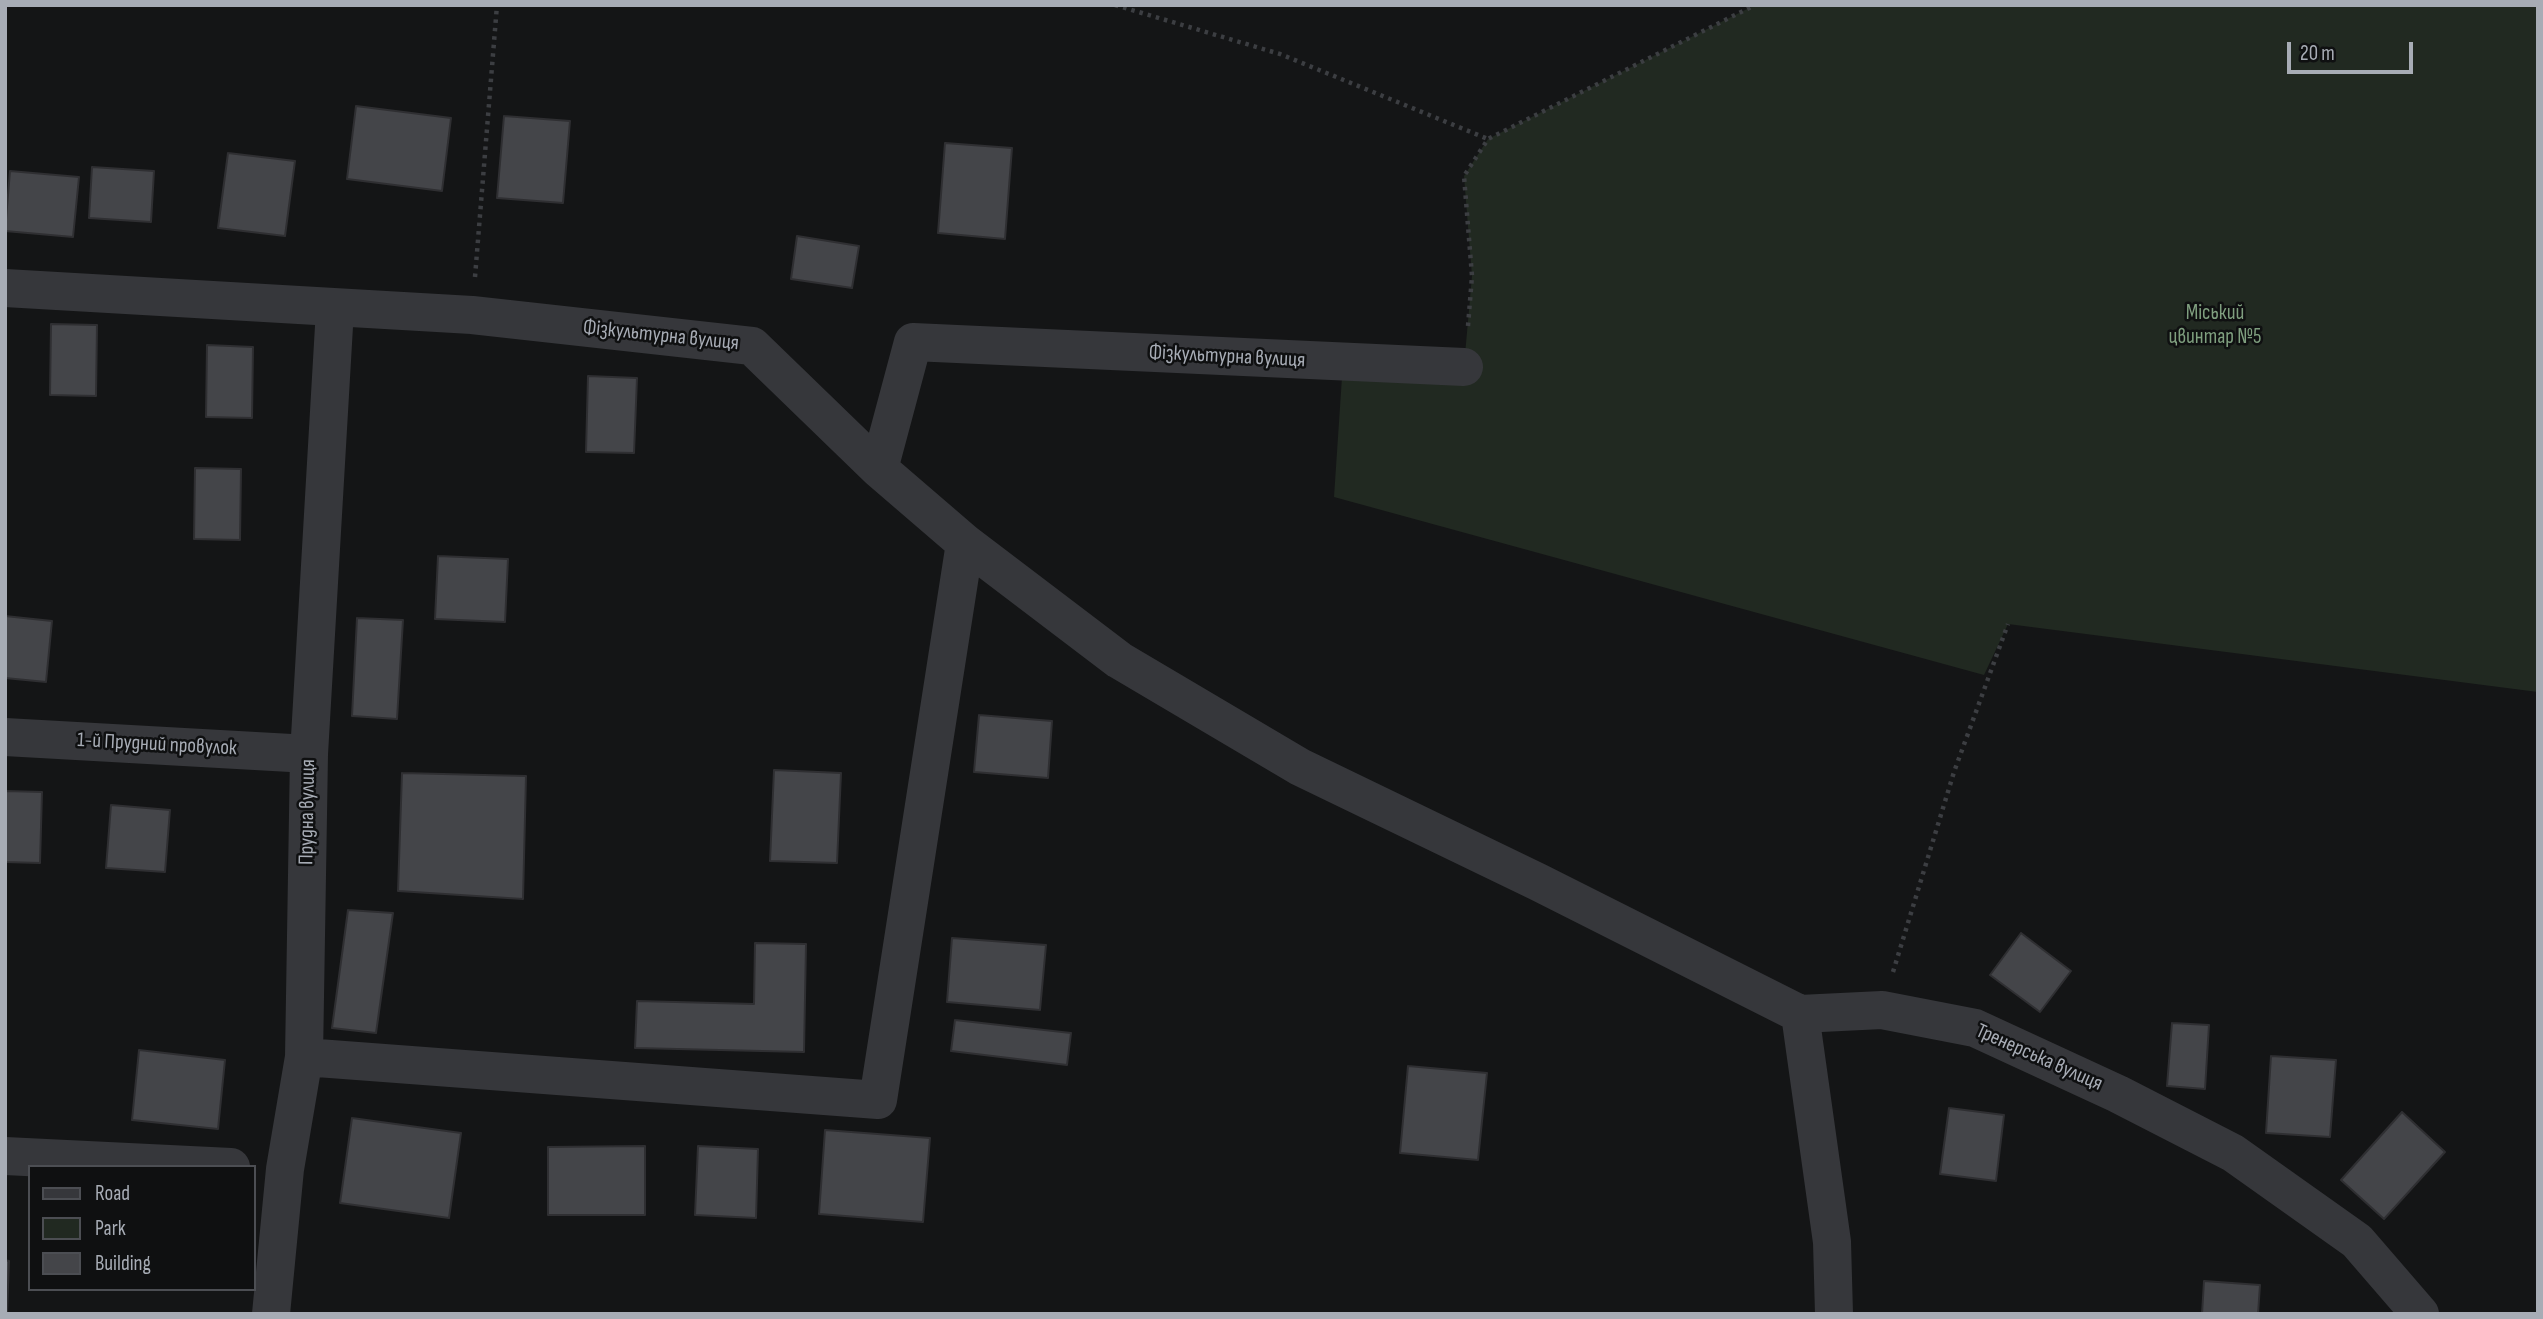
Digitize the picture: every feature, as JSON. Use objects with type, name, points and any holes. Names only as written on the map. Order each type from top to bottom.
[{"type":"street","name":"Фізкультурна вулиця","points":[[5,288],[472,315],[752,346],[879,469],[914,342],[1464,367]]},
{"type":"street","name":"Прудна вулиця","points":[[271,1314],[269,1169],[304,1057],[309,754],[335,309]]},
{"type":"street","points":[[879,469],[965,543],[1119,660],[1300,767],[1538,882],[1800,1014],[1832,1242],[1834,1314]]},
{"type":"street","points":[[304,1057],[878,1100],[965,543]]},
{"type":"street","name":"1-й Прудний провулок","points":[[5,737],[309,754]]},
{"type":"street","name":"Тренерська вулиця","points":[[1800,1014],[1882,1010],[1975,1028],[2118,1094],[2234,1153],[2357,1241],[2420,1314]]},
{"type":"street","points":[[5,1156],[190,1165]]},
{"type":"path","points":[[472,315],[497,5]]},
{"type":"path","points":[[1115,5],[1280,54],[1488,139]]},
{"type":"path","points":[[1464,367],[1472,276],[1464,176],[1488,139],[1755,5]]},
{"type":"path","points":[[1882,1010],[1954,772],[2008,624]]},
{"type":"green space","name":"Міський цвинтар №5","points":[[1755,5],[2538,5],[2538,692],[2008,624],[1984,675],[1334,497],[1343,362],[1464,366],[1472,276],[1464,176],[1488,139]]},
{"type":"building","points":[[356,106],[451,118],[442,191],[347,179]]},
{"type":"building","points":[[504,116],[570,121],[563,203],[497,198]]},
{"type":"building","points":[[945,143],[1012,148],[1005,239],[938,233]]},
{"type":"building","points":[[228,153],[295,161],[285,236],[218,228]]},
{"type":"building","points":[[92,167],[154,171],[151,222],[89,218]]},
{"type":"building","points":[[10,171],[79,177],[73,237],[5,231]]},
{"type":"building","points":[[797,236],[859,246],[852,288],[791,279]]},
{"type":"building","points":[[51,324],[97,325],[96,396],[50,395]]},
{"type":"building","points":[[207,345],[253,347],[252,418],[206,417]]},
{"type":"building","points":[[588,376],[637,378],[634,453],[586,452]]},
{"type":"building","points":[[195,468],[241,469],[240,540],[194,539]]},
{"type":"building","points":[[438,556],[508,559],[505,622],[435,619]]},
{"type":"building","points":[[5,616],[52,621],[46,682],[5,678]]},
{"type":"building","points":[[357,618],[403,620],[397,719],[352,716]]},
{"type":"building","points":[[979,715],[1052,721],[1048,778],[974,772]]},
{"type":"building","points":[[774,770],[841,773],[837,863],[770,861]]},
{"type":"building","points":[[402,773],[526,776],[523,899],[398,891]]},
{"type":"building","points":[[5,791],[42,792],[40,863],[5,862]]},
{"type":"building","points":[[111,805],[170,810],[165,872],[106,868]]},
{"type":"building","points":[[348,910],[393,913],[376,1033],[332,1028]]},
{"type":"building","points":[[2021,933],[2071,971],[2040,1012],[1990,975]]},
{"type":"building","points":[[952,938],[1046,945],[1040,1010],[947,1002]]},
{"type":"building","points":[[755,943],[806,944],[804,1052],[635,1048],[637,1001],[754,1004]]},
{"type":"building","points":[[955,1020],[1071,1033],[1067,1065],[951,1051]]},
{"type":"building","points":[[2172,1023],[2209,1025],[2205,1089],[2167,1086]]},
{"type":"building","points":[[139,1050],[225,1060],[218,1129],[132,1120]]},
{"type":"building","points":[[2271,1056],[2336,1060],[2330,1137],[2266,1133]]},
{"type":"building","points":[[1408,1066],[1487,1073],[1478,1160],[1400,1153]]},
{"type":"building","points":[[1949,1108],[2004,1115],[1996,1181],[1940,1174]]},
{"type":"building","points":[[2402,1112],[2445,1152],[2384,1219],[2341,1180]]},
{"type":"building","points":[[352,1118],[461,1133],[449,1218],[340,1203]]},
{"type":"building","points":[[825,1130],[930,1138],[923,1222],[819,1214]]},
{"type":"building","points":[[645,1146],[645,1215],[548,1215],[548,1147]]},
{"type":"building","points":[[698,1146],[758,1149],[756,1218],[695,1215]]},
{"type":"building","points":[[5,1260],[9,1261],[7,1314],[5,1314]]},
{"type":"building","points":[[2204,1281],[2260,1285],[2258,1314],[2202,1314]]}]
